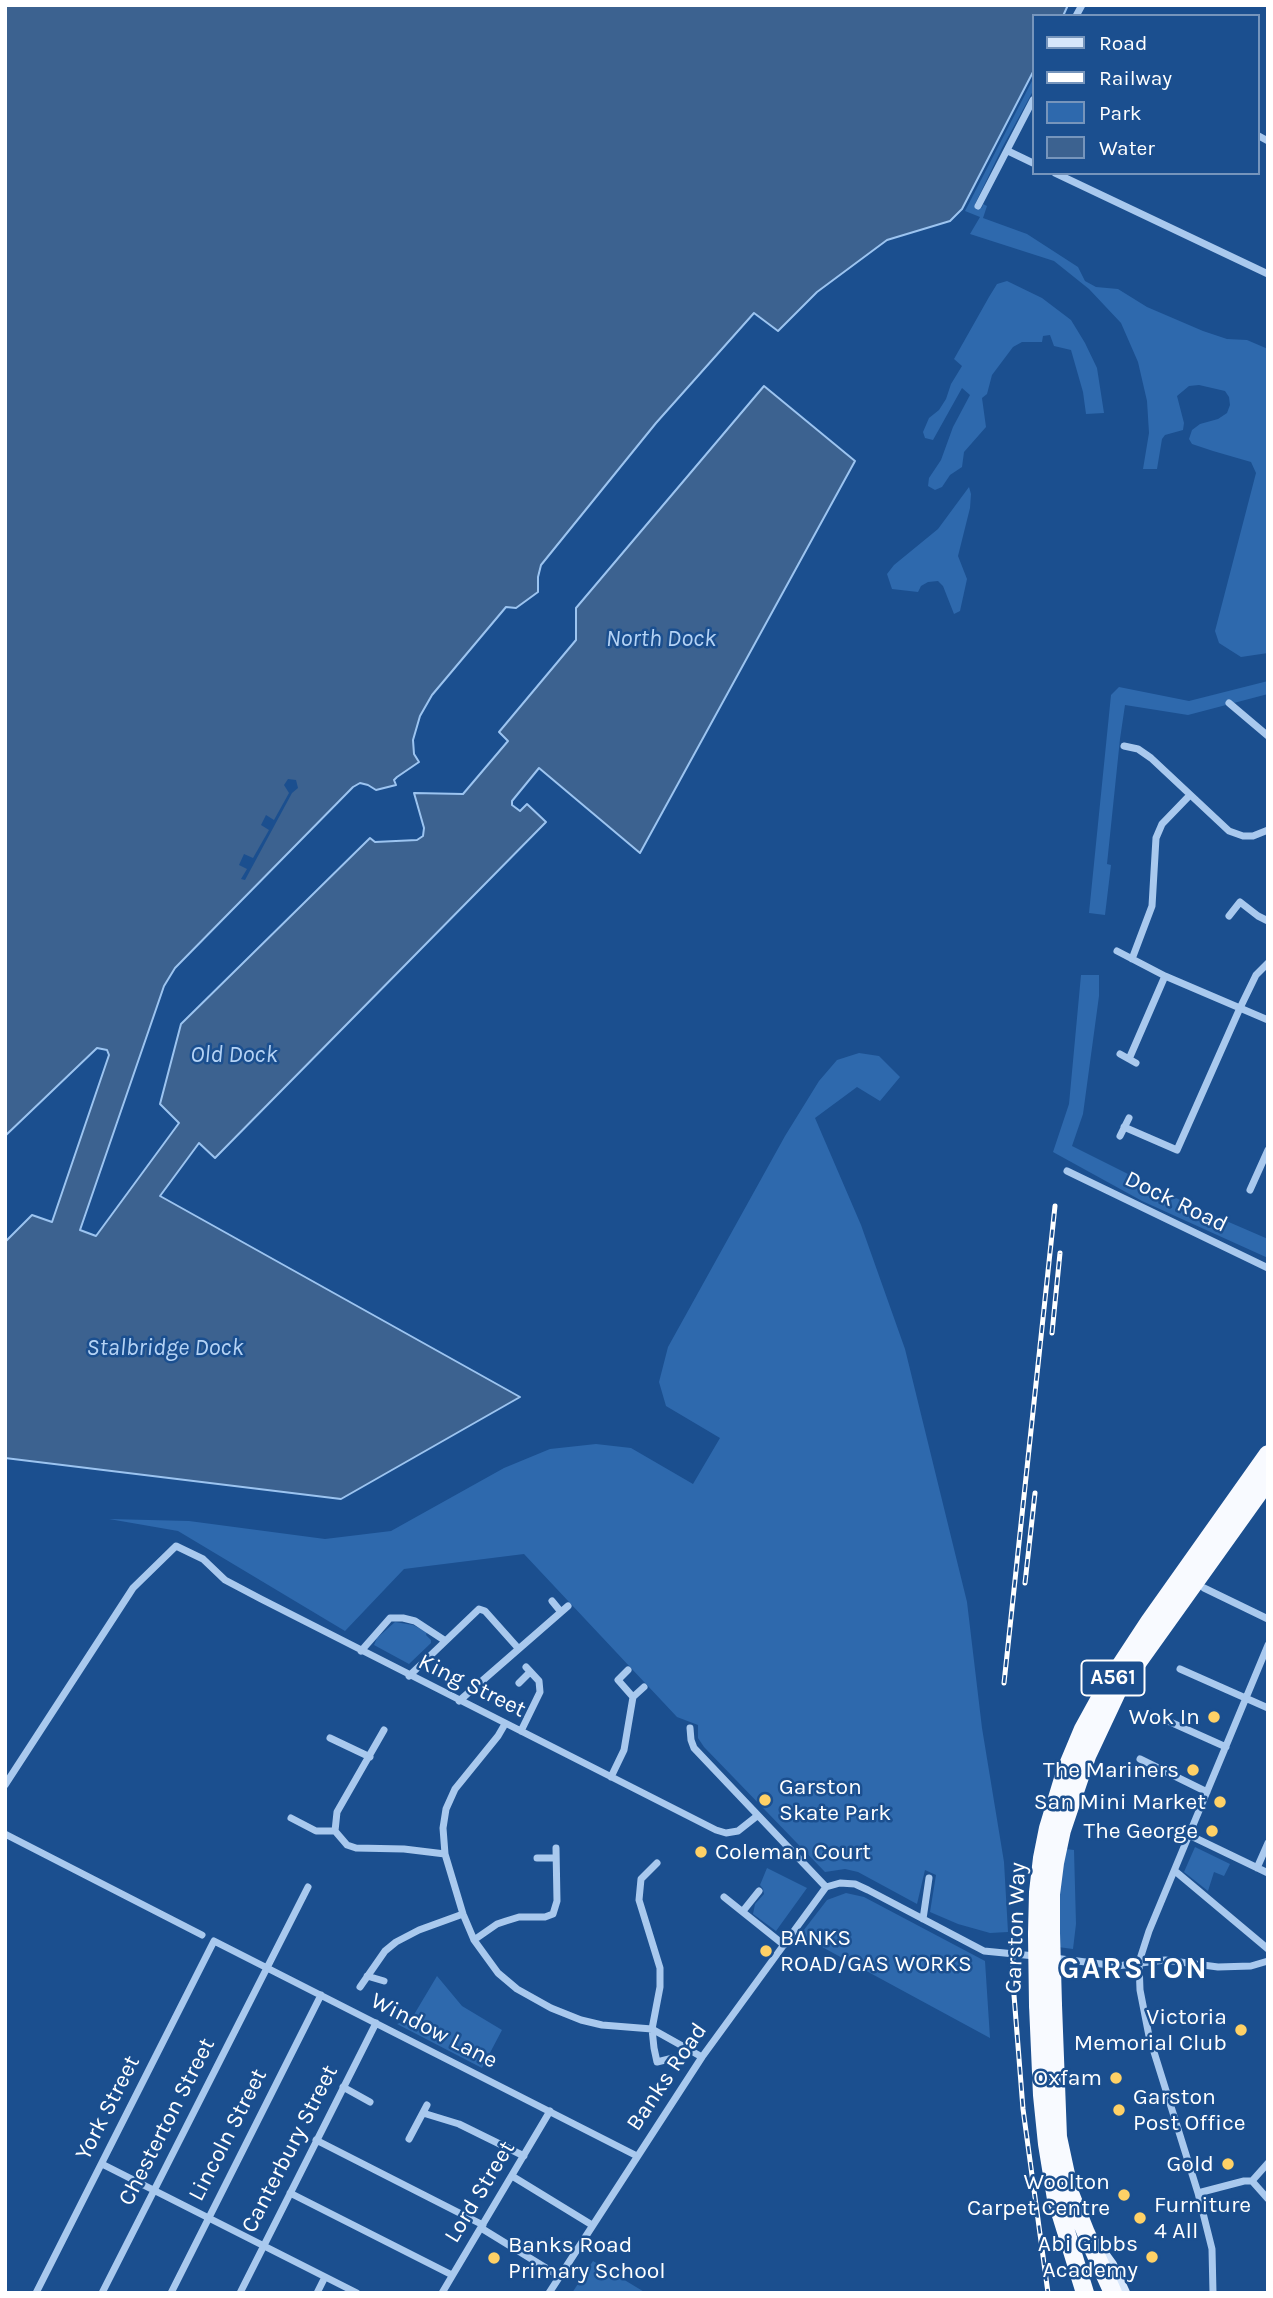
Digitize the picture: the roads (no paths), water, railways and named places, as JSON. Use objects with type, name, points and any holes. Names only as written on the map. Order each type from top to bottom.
[{"type":"highway","name":"Garston Way","points":[[1113,2293],[1070,2193],[1058,2137],[1046,2005],[1039,1881],[1048,1828],[1065,1772],[1083,1729],[1105,1689],[1268,1454]]},
{"type":"highway","name":"Garston Way","points":[[1044,1934],[1062,1830],[1073,1793],[1118,1690],[1268,1480]]},
{"type":"highway","name":"Garston Way","points":[[1046,2005],[1042,2095],[1049,2155],[1056,2199],[1085,2293]]},
{"type":"main road","name":"A561","points":[[1086,2233],[1110,2265],[1123,2293]]},
{"type":"street","points":[[978,206],[1032,102]]},
{"type":"street","points":[[1008,151],[1032,163]]},
{"type":"street","points":[[1059,175],[1268,274]]},
{"type":"street","points":[[1229,704],[1268,736]]},
{"type":"street","points":[[1124,746],[1138,749],[1151,758],[1228,831],[1253,836],[1268,830]]},
{"type":"street","points":[[1132,959],[1152,906],[1156,838],[1162,824],[1190,795]]},
{"type":"street","points":[[1229,916],[1240,902],[1268,921]]},
{"type":"street","points":[[1117,951],[1165,976],[1268,1020]]},
{"type":"street","points":[[1124,1128],[1177,1150],[1256,975],[1268,963]]},
{"type":"street","points":[[1129,1059],[1165,976]]},
{"type":"street","points":[[1120,1054],[1136,1063]]},
{"type":"street","points":[[1120,1136],[1129,1118]]},
{"type":"street","points":[[1250,1190],[1268,1150]]},
{"type":"street","name":"Dock Road","points":[[1068,1171],[1268,1268]]},
{"type":"street","name":"King Street","points":[[5,1785],[133,1588],[176,1546],[202,1559],[225,1580],[361,1651],[726,1833],[737,1831],[757,1816]]},
{"type":"street","points":[[1204,1588],[1268,1619]]},
{"type":"street","points":[[552,1601],[561,1612]]},
{"type":"street","points":[[459,1700],[568,1606]]},
{"type":"street","points":[[409,1676],[479,1609],[485,1611],[518,1648]]},
{"type":"street","points":[[361,1651],[390,1618],[415,1621],[444,1640]]},
{"type":"street","points":[[1213,2293],[1212,2249],[1198,2193],[1149,2036],[1140,1990],[1139,1962],[1149,1931],[1268,1644]]},
{"type":"street","points":[[1180,1669],[1268,1708]]},
{"type":"street","points":[[519,1683],[528,1670],[539,1681],[540,1692],[522,1731]]},
{"type":"street","points":[[628,1670],[618,1681],[633,1697]]},
{"type":"street","points":[[611,1777],[624,1750],[633,1697],[644,1687]]},
{"type":"street","points":[[1159,1717],[1226,1747]]},
{"type":"street","points":[[505,1724],[455,1789],[446,1809],[443,1828],[445,1854],[463,1914],[474,1940],[498,1973],[517,1989],[551,2008],[602,2025],[652,2029],[702,2057]]},
{"type":"street","points":[[690,1728],[694,1748],[825,1888],[840,1883],[869,1889],[984,1951],[1117,1966],[1165,1960],[1218,1967],[1251,1966],[1268,1961]]},
{"type":"street","points":[[384,1730],[337,1812],[335,1831],[347,1845],[356,1848],[404,1849],[445,1854]]},
{"type":"street","points":[[330,1738],[370,1757]]},
{"type":"street","points":[[1140,1759],[1207,1792]]},
{"type":"street","points":[[291,1818],[316,1831],[335,1831]]},
{"type":"street","points":[[5,1834],[202,1936]]},
{"type":"street","points":[[1189,1835],[1268,1873]]},
{"type":"street","points":[[1257,1868],[1268,1843]]},
{"type":"street","points":[[474,1940],[506,1921],[552,1914],[558,1901],[556,1848]]},
{"type":"street","points":[[537,1858],[556,1858]]},
{"type":"street","points":[[657,1863],[641,1879],[639,1900],[660,1968],[660,1987],[652,2029],[657,2066],[673,2058]]},
{"type":"street","points":[[1175,1871],[1268,1949]]},
{"type":"street","points":[[923,1919],[929,1878]]},
{"type":"street","name":"Chesterton Street","points":[[102,2293],[308,1887]]},
{"type":"street","name":"Banks Road","points":[[549,2293],[702,2057],[825,1888]]},
{"type":"street","points":[[743,1911],[759,1891]]},
{"type":"street","points":[[724,1896],[784,1945]]},
{"type":"street","points":[[360,1987],[385,1951],[396,1942],[419,1930],[463,1914]]},
{"type":"street","name":"Window Lane","points":[[214,1941],[637,2156]]},
{"type":"street","name":"York Street","points":[[36,2293],[214,1941]]},
{"type":"street","points":[[367,1976],[384,1981]]},
{"type":"street","name":"Lincoln Street","points":[[171,2293],[321,1995]]},
{"type":"street","name":"Canterbury Street","points":[[240,2293],[376,2023]]},
{"type":"street","points":[[343,2087],[370,2102]]},
{"type":"street","points":[[409,2139],[425,2109],[524,2157]]},
{"type":"street","name":"Lord Street","points":[[442,2293],[550,2111]]},
{"type":"street","points":[[316,2140],[482,2226],[559,2276]]},
{"type":"street","points":[[1198,2193],[1252,2181],[1268,2163]]},
{"type":"street","points":[[102,2164],[357,2293]]},
{"type":"street","points":[[512,2176],[592,2225]]},
{"type":"street","points":[[1252,2181],[1268,2199]]},
{"type":"street","points":[[290,2193],[452,2275]]},
{"type":"street","points":[[317,2293],[325,2277]]},
{"type":"water","points":[[5,5],[1068,5],[1064,14],[1032,14],[1032,74],[962,209],[950,221],[887,240],[817,292],[778,331],[754,313],[656,423],[541,565],[538,592],[516,608],[506,607],[432,695],[420,716],[413,740],[414,754],[419,762],[394,780],[396,785],[376,790],[360,783],[353,787],[175,968],[164,986],[80,1230],[96,1236],[179,1123],[160,1104],[181,1024],[370,838],[375,842],[417,840],[423,836],[424,828],[414,793],[463,794],[508,741],[499,732],[576,640],[576,608],[764,386],[855,461],[640,853],[539,768],[512,801],[512,805],[520,811],[527,804],[546,822],[215,1158],[199,1143],[160,1196],[520,1397],[341,1499],[5,1458],[5,1242],[32,1215],[52,1222],[109,1055],[107,1050],[97,1048],[5,1136]]},
{"type":"railway","points":[[1004,1683],[1055,1206]]},
{"type":"railway","points":[[1052,1333],[1060,1253]]},
{"type":"railway","points":[[1025,1583],[1035,1493]]},
{"type":"railway","points":[[1012,1939],[1023,2109],[1048,2293]]},
{"type":"place","name":"Wok In","points":[[1214,1717]]},
{"type":"place","name":"The Mariners","points":[[1193,1770]]},
{"type":"place","name":"Garston Skate Park","points":[[765,1800]]},
{"type":"place","name":"San Mini Market","points":[[1220,1802]]},
{"type":"place","name":"The George","points":[[1212,1831]]},
{"type":"place","name":"Coleman Court","points":[[701,1852]]},
{"type":"place","name":"BANKS ROAD/GAS WORKS","points":[[766,1951]]},
{"type":"place","name":"Victoria Memorial Club","points":[[1241,2030]]},
{"type":"place","name":"Oxfam","points":[[1116,2078]]},
{"type":"place","name":"Garston Post Office","points":[[1119,2110]]},
{"type":"place","name":"Gold","points":[[1228,2164]]},
{"type":"place","name":"Woolton Carpet Centre","points":[[1124,2195]]},
{"type":"place","name":"Furniture 4 All","points":[[1140,2218]]},
{"type":"place","name":"Abi Gibbs Academy","points":[[1152,2257]]},
{"type":"place","name":"Banks Road Primary School","points":[[494,2258]]},
{"type":"district","name":"GARSTON","points":[[1134,1969]]},
{"type":"water label","name":"North Dock","points":[[661,639]]},
{"type":"water label","name":"Old Dock","points":[[234,1055]]},
{"type":"water label","name":"Stalbridge Dock","points":[[165,1348]]}]
